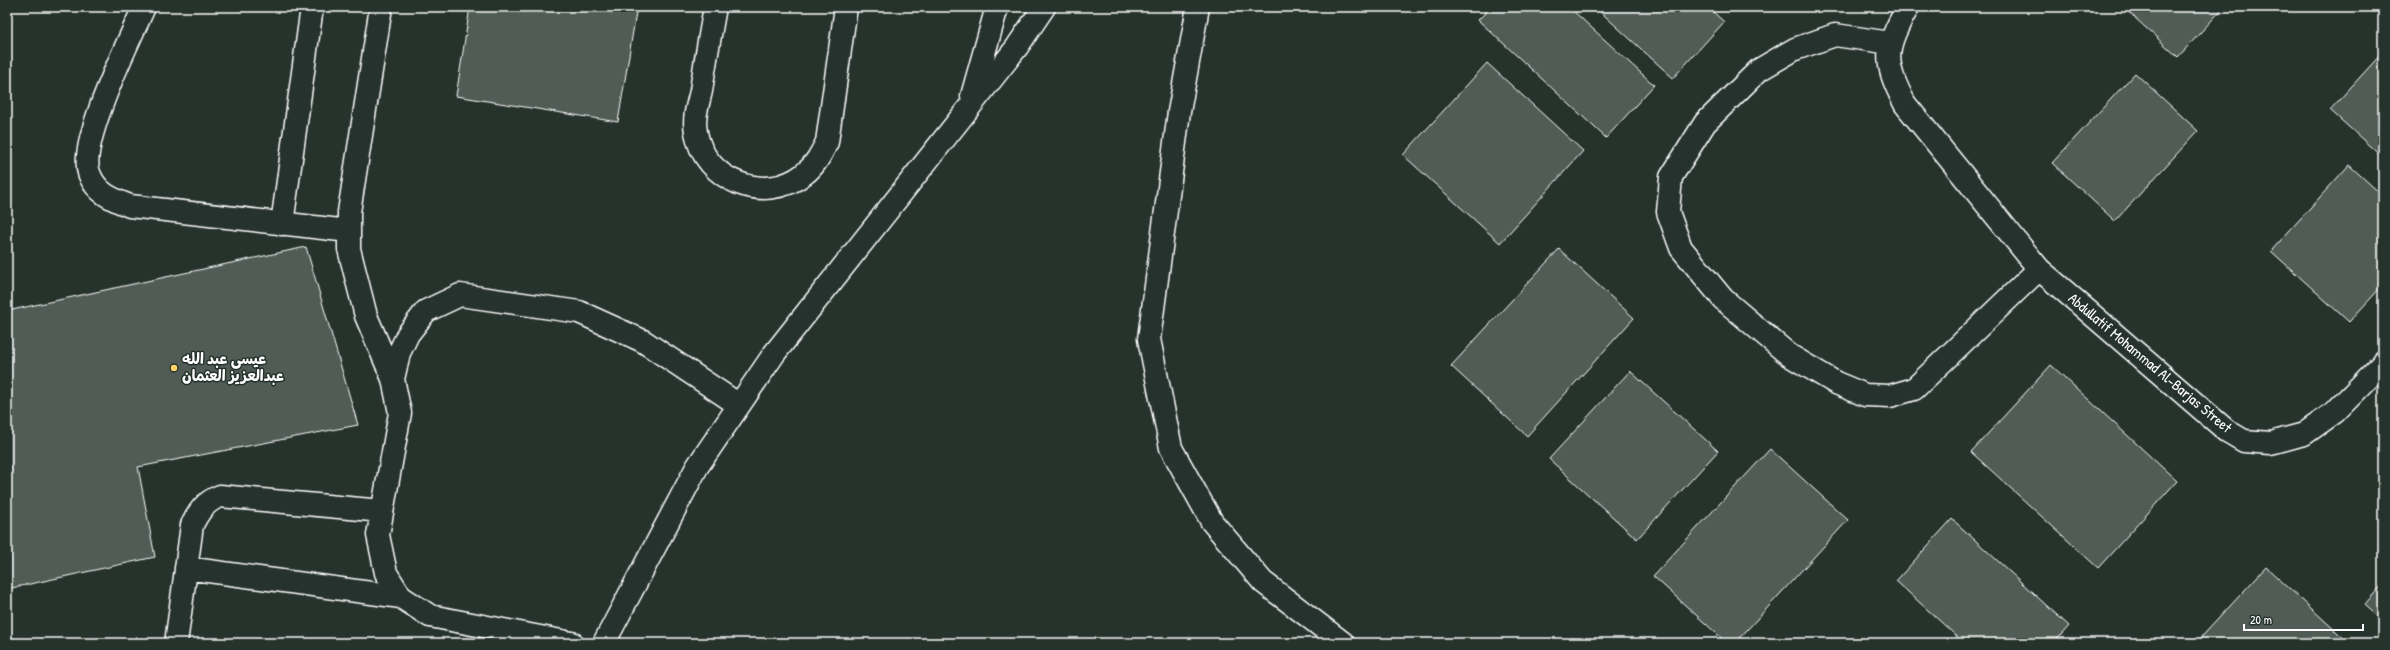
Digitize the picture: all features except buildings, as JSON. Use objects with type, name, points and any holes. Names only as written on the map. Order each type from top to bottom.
[{"type":"street","points":[[144,7],[94,124],[88,151],[89,173],[104,195],[130,206],[349,231]]},
{"type":"street","points":[[282,224],[312,7]]},
{"type":"street","points":[[381,7],[349,212],[349,249],[366,316],[393,379],[400,413],[378,535],[386,573],[401,597],[430,616],[534,640],[572,643]]},
{"type":"street","points":[[715,7],[700,94],[695,112],[696,132],[702,151],[713,167],[729,180],[747,187],[767,188],[786,184],[804,174],[818,160],[827,142],[846,7]]},
{"type":"street","points":[[968,108],[997,7]]},
{"type":"street","points":[[604,643],[697,467],[774,354],[1016,47],[1044,7]]},
{"type":"street","points":[[1198,7],[1179,112],[1149,339],[1171,448],[1212,522],[1263,582],[1343,643]]},
{"type":"street","name":"Abdullatif Mohammad Al-Barjas Street","points":[[1908,7],[1895,29],[1890,43],[1891,76],[1905,104],[2039,269],[2227,431],[2244,441],[2271,443],[2304,434],[2335,412],[2383,363]]},
{"type":"street","points":[[1890,43],[1835,35],[1795,50],[1753,76],[1705,123],[1671,177],[1668,212],[1681,248],[1723,299],[1789,355],[1836,383],[1865,395],[1890,396],[1914,389],[2039,269]]},
{"type":"street","points":[[393,379],[399,353],[408,334],[426,311],[460,295],[579,312],[643,341],[739,405]]},
{"type":"street","points":[[176,643],[192,525],[198,512],[208,501],[220,496],[382,511]]},
{"type":"street","points":[[186,568],[401,597]]},
{"type":"place","name":"عيسى عبد الله عبدالعزيز العثمان","points":[[174,368]]}]
